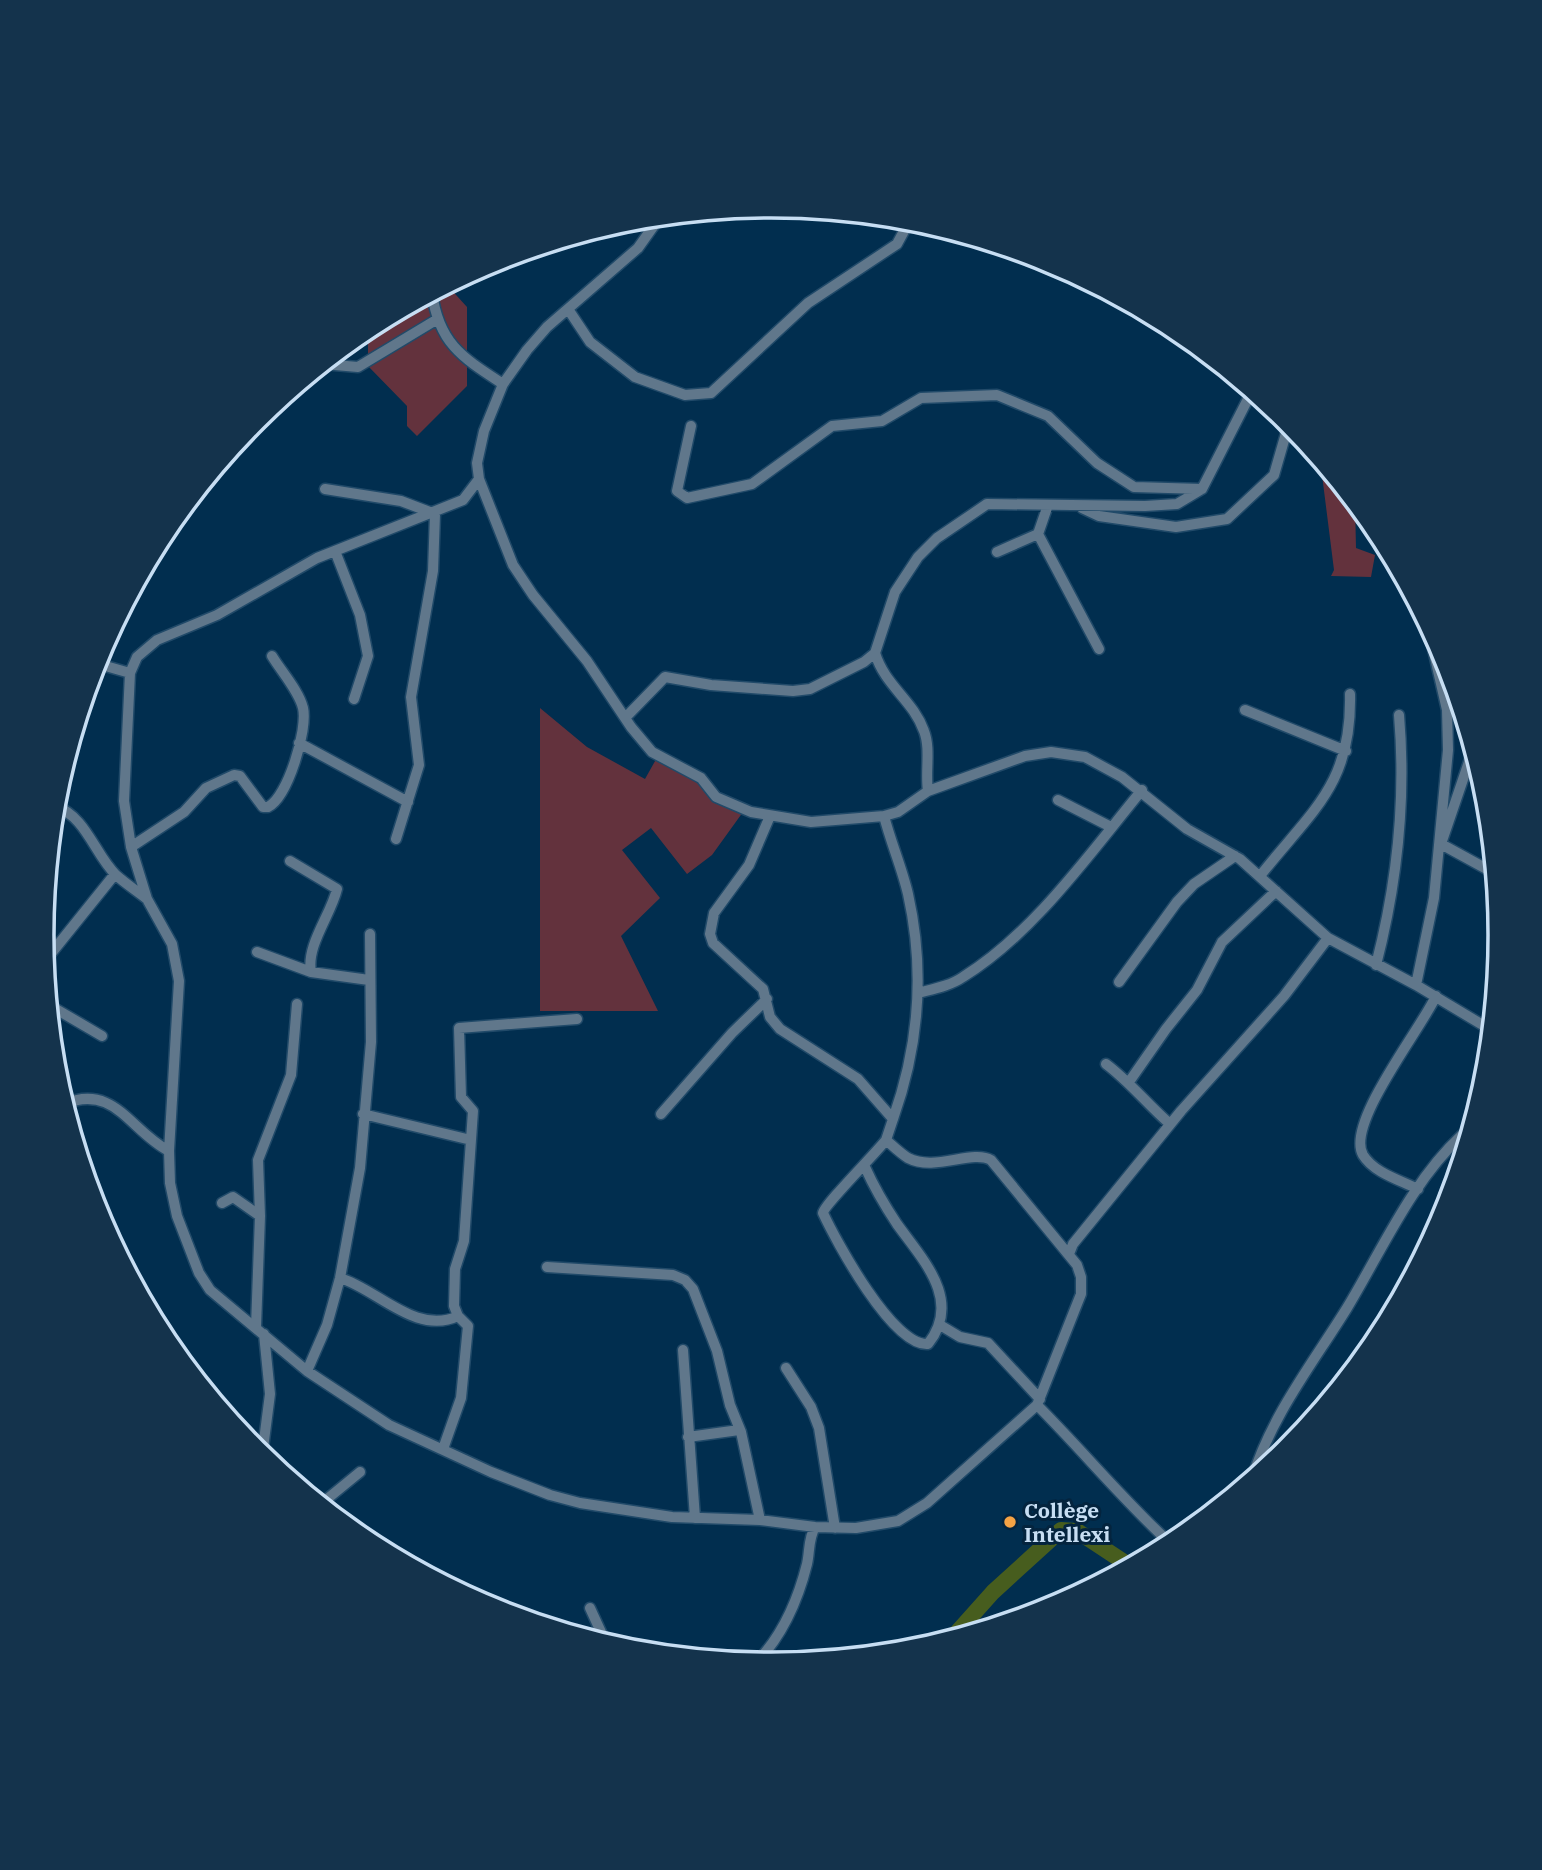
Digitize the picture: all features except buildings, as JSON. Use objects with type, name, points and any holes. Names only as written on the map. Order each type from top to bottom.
[{"type":"street","points":[[652,228],[638,248],[534,342],[503,384],[484,431],[477,463],[479,479],[513,565],[533,595],[587,661],[625,718],[652,752],[701,778],[716,797],[770,816],[834,822],[898,812],[928,791],[1003,763],[1051,752],[1085,757],[1142,790],[1187,829],[1235,856],[1328,938],[1436,996],[1482,1025]]},
{"type":"street","points":[[568,309],[590,342],[635,377],[685,396],[711,393],[808,303],[897,244],[904,231]]},
{"type":"street","points":[[433,303],[436,320],[468,361],[503,384]]},
{"type":"street","points":[[336,365],[358,367],[436,320]]},
{"type":"street","points":[[691,426],[677,491],[687,498],[752,484],[832,426],[882,421],[921,398],[997,395],[1048,416],[1097,463],[1134,487],[1202,489]]},
{"type":"street","points":[[625,718],[661,678],[689,684],[793,691],[810,688],[864,662],[875,653],[900,583],[918,556],[937,538],[987,504],[1116,507],[1177,504],[1202,489],[1248,399]]},
{"type":"street","points":[[1074,504],[1099,516],[1176,527],[1227,519],[1274,475],[1285,436]]},
{"type":"street","points":[[479,479],[463,500],[435,514],[335,551],[282,576],[217,615],[158,640],[137,657],[130,673],[124,801],[131,846],[147,899],[172,944],[179,981],[169,1151],[172,1193],[199,1273],[210,1290],[307,1371],[389,1425],[550,1496],[672,1517],[760,1520],[835,1528],[875,1526],[907,1517],[927,1503],[1039,1402],[1081,1294],[1081,1277],[1069,1254],[1050,1236],[991,1160],[978,1157],[941,1163],[917,1161],[886,1140]]},
{"type":"street","points":[[325,489],[401,501],[435,514]]},
{"type":"street","points":[[1048,505],[1038,534],[1099,649]]},
{"type":"street","points":[[396,839],[419,765],[411,697],[433,571],[435,514]]},
{"type":"street","points":[[997,552],[1038,534]]},
{"type":"street","points":[[335,551],[360,615],[368,656],[354,699]]},
{"type":"street","points":[[875,653],[881,671],[911,708],[925,732],[928,791]]},
{"type":"street","points":[[131,846],[184,812],[206,788],[234,775],[240,776],[259,804],[271,806],[283,792],[299,743],[303,708],[272,656]]},
{"type":"street","points":[[107,666],[130,673]]},
{"type":"street","points":[[1416,985],[1430,923],[1441,844],[1447,710],[1440,678]]},
{"type":"street","points":[[1260,876],[1336,780],[1346,751],[1350,694]]},
{"type":"street","points":[[1245,710],[1346,751]]},
{"type":"street","points":[[1376,965],[1389,901],[1402,792],[1399,715]]},
{"type":"street","points":[[299,743],[408,802]]},
{"type":"street","points":[[1441,844],[1467,767]]},
{"type":"street","points":[[918,993],[962,978],[1012,938],[1077,871],[1142,790]]},
{"type":"street","points":[[1058,800],[1111,827]]},
{"type":"street","points":[[65,812],[94,841],[115,874],[147,899]]},
{"type":"street","points":[[770,816],[750,865],[714,913],[710,934],[721,952],[760,985],[767,999],[770,1017],[780,1029],[858,1079],[893,1119]]},
{"type":"street","points":[[864,1167],[897,1224],[930,1266],[942,1306],[940,1325],[928,1344],[920,1344],[911,1338],[865,1288],[822,1213],[823,1207],[864,1167],[886,1140],[913,1052],[918,993],[908,895],[884,816]]},
{"type":"street","points":[[1441,844],[1484,868]]},
{"type":"street","points":[[1119,982],[1177,902],[1194,884],[1235,856]]},
{"type":"street","points":[[290,861],[337,889],[320,929],[310,964],[311,972]]},
{"type":"street","points":[[55,949],[115,874]]},
{"type":"street","points":[[1129,1082],[1191,999],[1222,943],[1276,891]]},
{"type":"street","points":[[307,1371],[327,1325],[340,1278],[360,1168],[371,1042],[370,934]]},
{"type":"street","points":[[1069,1254],[1073,1244],[1170,1124],[1284,996],[1328,938]]},
{"type":"street","points":[[257,951],[311,972],[369,980]]},
{"type":"street","points":[[1418,1189],[1380,1171],[1363,1155],[1358,1141],[1368,1109],[1436,996]]},
{"type":"street","points":[[661,1114],[732,1032],[767,999]]},
{"type":"street","points":[[264,1442],[270,1394],[260,1330],[258,1160],[291,1075],[297,1004]]},
{"type":"street","points":[[58,1011],[102,1036]]},
{"type":"street","points":[[443,1450],[461,1398],[468,1326],[458,1316],[454,1306],[455,1269],[464,1241],[473,1111],[461,1097],[459,1028],[577,1019]]},
{"type":"street","points":[[1105,1065],[1129,1082],[1139,1096],[1170,1124]]},
{"type":"street","points":[[74,1102],[94,1097],[108,1102],[156,1144],[169,1151]]},
{"type":"street","points":[[363,1114],[471,1140]]},
{"type":"street","points":[[1260,1459],[1278,1414],[1341,1318],[1418,1189],[1447,1149],[1457,1140]]},
{"type":"street","points":[[222,1203],[233,1198],[260,1216]]},
{"type":"street","points":[[547,1267],[673,1275],[685,1280],[693,1289],[718,1351],[760,1520]]},
{"type":"street","points":[[340,1278],[359,1284],[385,1303],[419,1317],[443,1321],[458,1316]]},
{"type":"street","points":[[940,1325],[960,1337],[988,1343],[1128,1504],[1162,1535]]},
{"type":"street","points":[[682,1350],[695,1518]]},
{"type":"street","points":[[786,1368],[811,1407],[819,1428],[835,1528]]},
{"type":"street","points":[[688,1437],[739,1430]]},
{"type":"street","points":[[328,1498],[360,1472]]},
{"type":"street","points":[[764,1652],[779,1634],[791,1611],[807,1566],[810,1538],[815,1527]]},
{"type":"street","points":[[590,1608],[600,1631]]},
{"type":"shaded area","points":[[454,292],[467,307],[467,386],[417,436],[407,426],[407,406],[368,366],[368,343],[413,314]]},
{"type":"shaded area","points":[[1322,477],[1355,521],[1356,548],[1375,555],[1371,577],[1331,576],[1334,570]]},
{"type":"shaded area","points":[[540,708],[587,747],[645,779],[659,754],[704,778],[743,812],[712,855],[687,874],[651,828],[622,850],[660,898],[621,936],[658,1011],[540,1011]]},
{"type":"waterway","points":[[963,1625],[993,1592],[1061,1530],[1077,1531],[1121,1560]]},
{"type":"place","name":"Collège Intellexi","points":[[1010,1522]]}]
